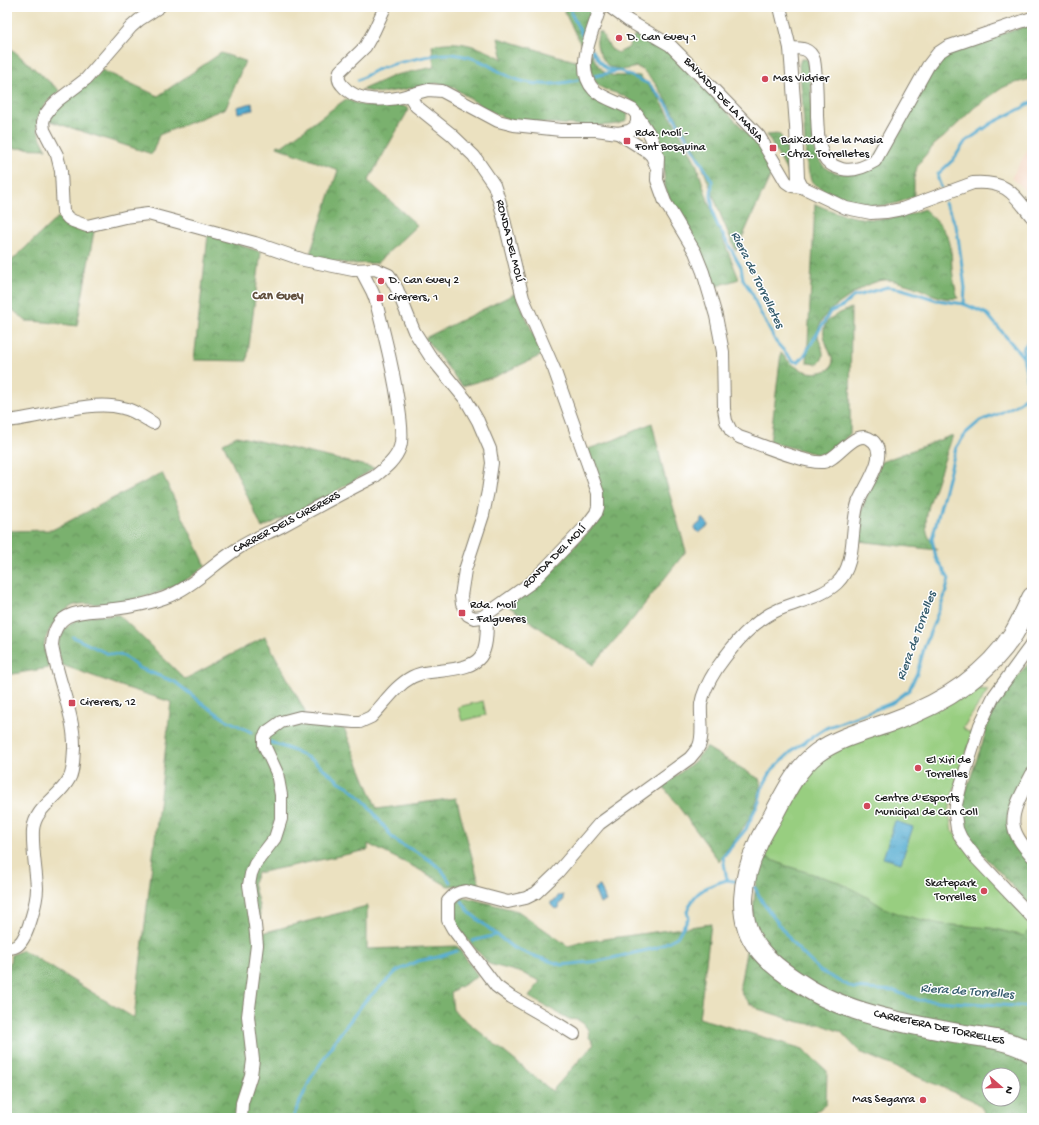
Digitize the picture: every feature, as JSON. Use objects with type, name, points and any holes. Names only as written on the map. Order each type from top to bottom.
[{"type":"main road","name":"CARRETERA DE TORRELLES","points":[[1032,597],[1022,619],[1007,642],[986,667],[966,684],[927,708],[839,741],[816,754],[789,786],[757,844],[750,863],[743,897],[744,919],[750,935],[758,949],[780,970],[815,992],[844,1005],[890,1019],[917,1026],[1001,1040],[1032,1053]]},
{"type":"street","points":[[159,7],[139,20],[128,30],[96,68],[57,101],[45,115],[43,122],[44,130],[57,155],[61,171],[63,212],[73,221],[87,226],[125,217],[148,214],[249,241],[304,260],[353,270],[375,269],[389,275],[414,331],[430,356],[466,400],[478,421],[490,449],[492,463],[488,492],[483,514],[465,570],[461,596],[462,604],[468,615],[474,618],[482,617],[487,614]]},
{"type":"street","points":[[385,7],[372,36],[365,47],[340,71],[338,75],[340,82],[351,93],[366,98],[386,99],[428,90],[442,91],[498,121],[514,125],[561,130],[596,130],[618,133],[629,132],[637,122],[637,115]]},
{"type":"street","points":[[574,1034],[511,997],[496,986],[453,929],[448,920],[448,901],[456,893],[466,891],[508,902],[526,898],[536,893],[557,873],[599,824],[690,758],[700,744],[701,703],[706,688],[718,668],[736,644],[757,622],[779,609],[825,592],[843,576],[851,557],[855,513],[860,497],[878,459],[877,448],[874,442],[868,438],[861,437],[849,442],[829,460],[824,462],[816,462],[770,448],[739,436],[731,431],[724,414],[723,352],[716,316],[701,266],[695,252],[665,202],[658,180],[658,157],[656,149],[650,135],[633,110],[594,91],[586,78],[585,66],[587,45],[600,7]]},
{"type":"street","name":"BAIXADA DE LA MASIA","points":[[610,7],[629,21],[670,45],[759,136],[786,182],[792,186],[802,187],[846,208],[871,213],[902,209],[973,183],[985,182],[996,184],[1012,192],[1032,218]]},
{"type":"street","points":[[780,7],[786,25],[790,48],[796,126],[798,179],[802,187]]},
{"type":"street","points":[[790,48],[810,52],[814,60],[818,134],[823,156],[827,162],[849,170],[865,167],[875,161],[928,66],[938,53],[946,47],[1032,18]]},
{"type":"street","name":"RONDA DEL MOLÍ","points":[[409,95],[416,106],[451,134],[474,156],[494,186],[504,217],[523,298],[554,369],[598,493],[598,507],[596,513],[587,525],[532,582],[487,614]]},
{"type":"street","points":[[618,133],[648,152],[652,156],[657,170]]},
{"type":"street","name":"CARRER DELS CIRERERS","points":[[7,948],[18,946],[22,941],[29,925],[35,900],[37,889],[33,831],[36,819],[43,808],[69,779],[72,769],[74,748],[73,732],[52,645],[52,638],[60,623],[70,615],[80,611],[140,605],[176,593],[188,586],[238,548],[374,477],[388,465],[397,453],[400,447],[401,435],[393,373],[375,298],[361,270]]},
{"type":"street","points":[[7,421],[58,411],[102,406],[123,408],[153,423]]},
{"type":"street","points":[[241,1118],[242,1102],[251,1075],[253,1060],[248,1016],[257,945],[249,885],[255,864],[275,838],[281,819],[282,807],[279,783],[274,764],[264,745],[264,737],[267,732],[277,724],[300,717],[354,722],[366,720],[371,717],[398,687],[412,677],[422,673],[441,671],[476,662],[481,657],[486,644],[487,614]]},
{"type":"street","points":[[1032,644],[994,696],[980,725],[959,794],[955,815],[957,828],[965,843],[1032,917]]},
{"type":"street","points":[[1032,774],[1017,804],[1013,816],[1013,826],[1018,838],[1032,856]]},
{"type":"shaded area","points":[[1032,143],[1032,199],[1019,184],[1011,178]]},
{"type":"green space","points":[[564,7],[592,7],[581,45],[565,13]]},
{"type":"green space","points":[[1032,24],[1032,79],[1011,84],[1002,88],[975,107],[935,144],[917,167],[914,179],[914,196],[901,202],[877,206],[857,204],[837,197],[811,181],[806,160],[799,65],[801,59],[807,59],[809,63],[815,148],[818,158],[822,165],[834,172],[865,172],[942,58],[948,53],[961,48]]},
{"type":"green space","points":[[600,31],[611,49],[618,53],[628,48],[636,33],[658,44],[673,55],[760,148],[772,172],[736,251],[696,150],[667,101],[654,82],[643,70],[637,67],[622,70],[609,67],[598,50],[597,41]]},
{"type":"green space","points":[[498,38],[578,62],[581,81],[592,97],[627,113],[627,119],[618,124],[605,125],[571,125],[511,120],[486,109],[451,86],[438,83],[380,93],[361,90],[395,75],[434,67],[432,45],[442,43],[460,43],[477,47],[503,59]]},
{"type":"green space","points":[[7,45],[60,91],[46,103],[38,119],[38,131],[46,149],[7,148]]},
{"type":"green space","points":[[221,53],[245,61],[226,108],[159,135],[152,154],[50,121],[53,114],[65,100],[89,83],[102,70],[158,96]]},
{"type":"green space","points":[[591,53],[596,63],[606,73],[616,76],[640,76],[658,97],[677,127],[696,163],[709,204],[739,279],[714,287],[710,274],[690,231],[670,200],[665,187],[663,159],[651,125],[641,109],[640,110],[631,101],[623,96],[606,90],[599,86],[594,80],[591,69]]},
{"type":"green space","points":[[346,99],[365,106],[399,105],[409,109],[368,181],[417,225],[377,263],[351,264],[309,257],[338,170],[277,147],[278,145],[282,146]]},
{"type":"green space","points":[[779,134],[789,147],[790,177],[767,135]]},
{"type":"green space","points":[[815,204],[843,214],[869,219],[896,217],[924,209],[941,226],[948,236],[951,250],[953,276],[958,298],[938,296],[912,286],[892,281],[878,281],[865,286],[826,314],[818,329],[818,337],[823,357],[817,364],[807,363]]},
{"type":"green space","points":[[58,217],[74,229],[94,231],[77,326],[26,321],[7,305],[7,265]]},
{"type":"green space","points":[[208,235],[261,252],[247,361],[194,360]]},
{"type":"green space","points":[[516,293],[542,355],[494,377],[462,386],[425,338]]},
{"type":"green space","points":[[851,308],[850,434],[831,451],[822,454],[816,454],[770,442],[781,353],[791,364],[809,372],[823,372],[830,369],[833,362],[825,339],[824,328],[826,323],[831,318]]},
{"type":"green space","points":[[652,423],[665,478],[686,551],[633,619],[593,665],[508,606],[543,581],[593,526],[599,516],[588,449],[614,440]]},
{"type":"green space","points":[[953,435],[926,518],[928,535],[937,550],[858,541],[858,530],[862,510],[881,462]]},
{"type":"green space","points":[[237,436],[375,468],[326,497],[262,528],[223,443]]},
{"type":"green space","points":[[162,473],[206,566],[173,587],[155,594],[126,601],[80,604],[70,607],[55,621],[45,639],[44,648],[49,668],[7,675],[7,531],[52,530]]},
{"type":"green space","points":[[119,615],[185,679],[265,637],[305,711],[303,723],[344,728],[377,809],[456,798],[481,890],[466,885],[448,886],[368,844],[368,850],[257,873],[253,883],[259,906],[262,933],[367,906],[367,949],[457,946],[478,976],[451,992],[453,1010],[552,1091],[594,1044],[589,1037],[588,1030],[584,1024],[578,1020],[569,1019],[529,997],[540,981],[522,973],[489,964],[458,929],[453,905],[464,897],[518,911],[568,946],[583,942],[711,924],[699,1018],[803,1049],[827,1071],[826,1104],[808,1118],[7,1118],[7,970],[9,969],[11,955],[23,950],[134,1018],[171,702],[62,665],[58,652],[60,638],[66,628],[78,619],[92,616]]},
{"type":"green space","points":[[1032,659],[1032,763],[1012,801],[1007,823],[1008,832],[1013,843],[1032,867],[1032,907],[976,847],[965,831],[961,815],[963,800],[992,710],[1009,686]]},
{"type":"green space","name":"Centre d'Esports Municipal de Can Coll","points":[[971,688],[988,690],[963,728],[968,732],[973,733],[951,799],[949,813],[952,831],[1032,925],[1032,928],[1024,936],[991,928],[940,924],[902,915],[884,908],[839,882],[784,865],[759,854],[791,795],[825,755]]},
{"type":"green space","points":[[483,701],[486,715],[462,721],[458,707]]},
{"type":"green space","points":[[706,747],[761,780],[756,804],[746,824],[719,861],[663,786],[695,761]]},
{"type":"green space","points":[[759,854],[784,865],[839,882],[884,908],[902,915],[940,924],[991,928],[1024,936],[1032,928],[1032,1118],[988,1118],[981,1107],[972,1100],[860,1052],[841,1032],[820,1024],[799,1022],[758,1009],[749,1003],[742,995],[740,985],[752,920]]},
{"type":"water","points":[[252,103],[253,110],[238,113],[237,107]]},
{"type":"water","points":[[702,517],[709,525],[699,533],[694,528],[702,521]]},
{"type":"water","points":[[895,821],[913,827],[901,863],[883,858]]},
{"type":"water","points":[[600,886],[606,901],[600,904],[594,889]]},
{"type":"water","points":[[563,895],[563,901],[560,903],[559,908],[555,909],[551,905],[551,902],[556,900],[558,896]]},
{"type":"waterway","name":"Riera de Torrelletes","points":[[571,7],[571,13],[582,35]]},
{"type":"waterway","name":"Riera de Torrelletes","points":[[592,50],[607,69],[620,71],[649,84],[666,103],[712,181],[711,196],[714,217],[741,267],[743,279],[753,295],[757,306],[776,342],[793,361],[798,362],[804,356],[830,312],[843,306],[853,297],[887,287],[902,289],[937,300],[964,304]]},
{"type":"waterway","points":[[358,80],[376,70],[392,65],[413,59],[444,54],[466,56],[479,60],[513,78],[531,83],[550,84],[578,80]]},
{"type":"waterway","points":[[595,76],[617,71]]},
{"type":"waterway","points":[[941,187],[938,174],[953,160],[965,142],[992,123],[1032,102]]},
{"type":"waterway","points":[[945,203],[957,229],[965,288],[964,304],[987,314],[1023,357]]},
{"type":"waterway","name":"Riera de Torrelles","points":[[740,882],[727,880],[723,857],[746,829],[759,801],[762,788],[772,770],[794,749],[826,728],[892,703],[909,690],[917,673],[925,645],[945,595],[949,579],[936,558],[932,539],[956,448],[966,433],[980,421],[1018,404],[1028,394],[1027,376],[1023,357],[1024,347],[1032,337]]},
{"type":"waterway","points":[[73,637],[106,653],[124,656],[139,668],[175,682],[225,719],[251,732]]},
{"type":"waterway","points":[[270,742],[297,752],[314,761],[340,782],[349,787],[367,804],[392,837],[400,844],[431,861],[442,870],[450,882]]},
{"type":"waterway","points":[[462,901],[470,913],[512,947],[562,965],[599,961],[656,948],[677,937],[689,917],[687,912],[697,894],[709,886],[727,880]]},
{"type":"waterway","name":"Riera de Torrelles","points":[[751,886],[755,888],[763,903],[795,946],[820,971],[853,988],[894,991],[919,1000],[1032,1007]]},
{"type":"waterway","points":[[472,941],[496,935]]},
{"type":"waterway","points":[[294,1115],[311,1078],[339,1035],[365,1001],[397,971],[418,961],[457,951]]},
{"type":"place","name":"D. Can Guey 1","points":[[619,38]]},
{"type":"place","name":"Mas Vidrier","points":[[765,79]]},
{"type":"place","name":"Rda. Molí - Font Bosquina","points":[[627,141]]},
{"type":"place","name":"Baixada de la Masia - Ctra. Torrelletes","points":[[773,148]]},
{"type":"place","name":"D. Can Guey 2","points":[[381,281]]},
{"type":"place","name":"Cirerers, 1","points":[[380,298]]},
{"type":"place","name":"Rda. Molí - Falgueres","points":[[462,613]]},
{"type":"place","name":"Cirerers, 12","points":[[72,703]]},
{"type":"place","name":"El Xiri de Torrelles","points":[[918,768]]},
{"type":"place","name":"Centre d'Esports Municipal de Can Coll","points":[[867,806]]},
{"type":"place","name":"Skatepark Torrelles","points":[[984,891]]},
{"type":"place","name":"Mas Segarra","points":[[923,1100]]},
{"type":"district","name":"Can Guey","points":[[278,296]]}]
